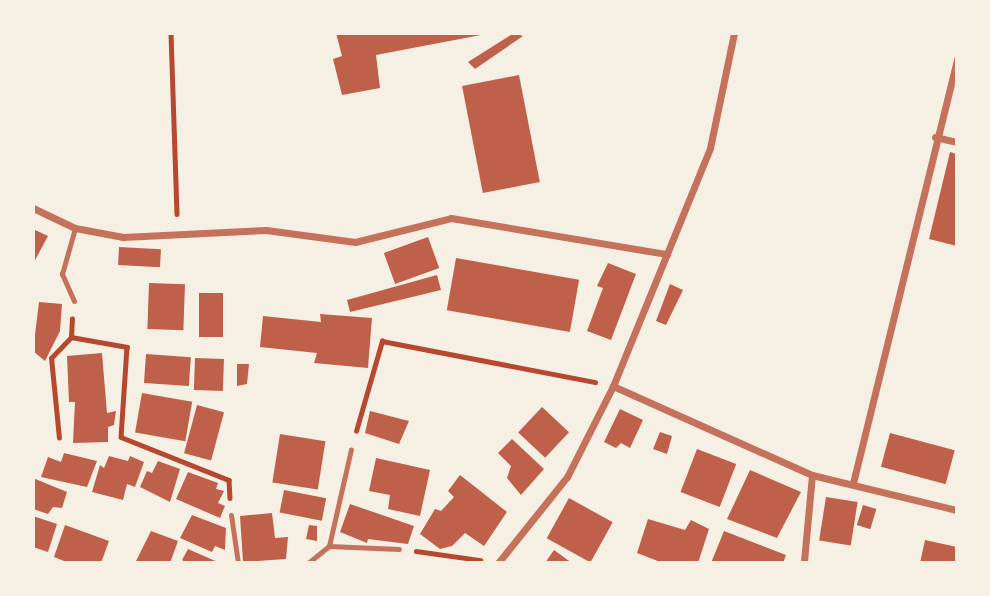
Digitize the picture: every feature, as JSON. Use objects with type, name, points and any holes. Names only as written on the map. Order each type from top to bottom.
[{"type":"street","points":[[500,562],[567,477],[613,386],[710,148],[734,33]]},
{"type":"street","points":[[853,483],[935,137],[957,58]]},
{"type":"street","points":[[935,137],[957,142]]},
{"type":"street","points":[[33,208],[75,228],[123,237],[266,230],[355,242],[451,218],[667,254]]},
{"type":"street","points":[[613,386],[812,475],[957,510]]},
{"type":"street","points":[[804,561],[812,475]]},
{"type":"lane","points":[[74,301],[62,274],[75,228]]},
{"type":"lane","points":[[308,563],[329,546],[351,449]]},
{"type":"lane","points":[[230,515],[237,563]]},
{"type":"lane","points":[[329,546],[399,549]]},
{"type":"path","points":[[171,33],[178,235]]},
{"type":"path","points":[[58,438],[51,358],[71,337],[74,301]]},
{"type":"path","points":[[71,337],[127,347],[121,437],[229,480],[230,515]]},
{"type":"path","points":[[351,449],[382,341],[613,386]]},
{"type":"path","points":[[399,549],[500,562]]},
{"type":"building","points":[[336,33],[481,35],[376,55],[380,88],[342,95],[333,59],[342,56]]},
{"type":"building","points":[[514,33],[523,36],[475,69],[468,62]]},
{"type":"building","points":[[519,75],[540,182],[483,193],[462,86]]},
{"type":"building","points":[[950,152],[957,154],[957,246],[929,239]]},
{"type":"building","points":[[33,229],[48,236],[33,264]]},
{"type":"building","points":[[428,237],[439,268],[395,284],[384,253]]},
{"type":"building","points":[[119,247],[161,249],[160,267],[118,265]]},
{"type":"building","points":[[456,258],[579,280],[570,332],[447,310]]},
{"type":"building","points":[[608,263],[636,274],[611,340],[587,331],[603,288],[597,286]]},
{"type":"building","points":[[437,275],[441,290],[350,312],[347,300]]},
{"type":"building","points":[[149,283],[185,284],[183,330],[147,329]]},
{"type":"building","points":[[670,284],[683,290],[666,325],[656,321]]},
{"type":"building","points":[[199,293],[223,293],[223,337],[199,337]]},
{"type":"building","points":[[39,302],[62,304],[60,331],[45,361],[33,351]]},
{"type":"building","points":[[320,314],[372,318],[368,368],[314,363],[317,353],[260,347],[263,316],[321,322]]},
{"type":"building","points":[[102,353],[107,413],[116,411],[114,425],[108,427],[108,442],[73,443],[75,402],[69,402],[67,356]]},
{"type":"building","points":[[146,354],[191,357],[189,386],[144,383]]},
{"type":"building","points":[[195,358],[224,359],[223,391],[194,390]]},
{"type":"building","points":[[237,364],[249,364],[247,384],[237,386]]},
{"type":"building","points":[[142,393],[192,402],[185,441],[135,432]]},
{"type":"building","points":[[197,405],[224,412],[211,461],[184,453]]},
{"type":"building","points":[[542,407],[569,432],[545,458],[518,433]]},
{"type":"building","points":[[620,409],[643,420],[630,448],[621,443],[616,448],[604,442]]},
{"type":"building","points":[[370,411],[409,421],[399,444],[365,433]]},
{"type":"building","points":[[660,432],[672,436],[667,454],[653,449]]},
{"type":"building","points":[[890,433],[955,450],[946,484],[881,467]]},
{"type":"building","points":[[280,434],[325,441],[318,490],[272,482]]},
{"type":"building","points":[[512,439],[544,469],[521,495],[507,478],[511,466],[498,453]]},
{"type":"building","points":[[697,449],[736,464],[720,507],[681,492]]},
{"type":"building","points":[[64,453],[97,461],[87,487],[41,477],[48,457],[61,462]]},
{"type":"building","points":[[109,456],[128,461],[130,456],[144,462],[135,487],[127,484],[123,500],[92,492],[100,465],[104,468]]},
{"type":"building","points":[[376,458],[430,470],[420,516],[388,509],[390,495],[369,491]]},
{"type":"building","points":[[158,461],[180,469],[170,502],[140,487],[147,471],[152,473]]},
{"type":"building","points":[[750,470],[801,492],[777,538],[727,519]]},
{"type":"building","points":[[188,472],[218,483],[216,489],[224,491],[218,503],[225,506],[220,518],[176,499]]},
{"type":"building","points":[[460,475],[507,512],[484,546],[465,533],[452,546],[440,549],[420,534],[435,509],[441,511],[454,497],[448,491]]},
{"type":"building","points":[[33,478],[67,492],[62,508],[53,507],[48,514],[33,509]]},
{"type":"building","points":[[284,490],[326,498],[322,521],[280,513]]},
{"type":"building","points":[[826,497],[858,502],[851,545],[819,540]]},
{"type":"building","points":[[569,498],[613,522],[590,562],[547,538]]},
{"type":"building","points":[[350,504],[414,526],[408,544],[368,539],[367,543],[340,532]]},
{"type":"building","points":[[863,505],[876,509],[870,529],[857,525]]},
{"type":"building","points":[[272,513],[275,538],[288,537],[286,559],[243,562],[240,516]]},
{"type":"building","points":[[192,515],[226,528],[225,550],[215,546],[212,552],[180,538]]},
{"type":"building","points":[[33,516],[57,524],[48,552],[33,547]]},
{"type":"building","points":[[648,519],[685,530],[691,520],[709,529],[698,563],[663,563],[637,553]]},
{"type":"building","points":[[65,525],[109,541],[101,563],[69,563],[54,557]]},
{"type":"building","points":[[309,525],[317,526],[317,541],[306,539]]},
{"type":"building","points":[[151,531],[178,541],[170,563],[135,563]]},
{"type":"building","points":[[724,531],[786,555],[783,563],[711,563]]},
{"type":"building","points":[[925,540],[957,547],[957,563],[920,563]]},
{"type":"building","points":[[188,549],[220,563],[187,563],[182,560]]},
{"type":"building","points":[[554,550],[572,563],[545,563]]}]
